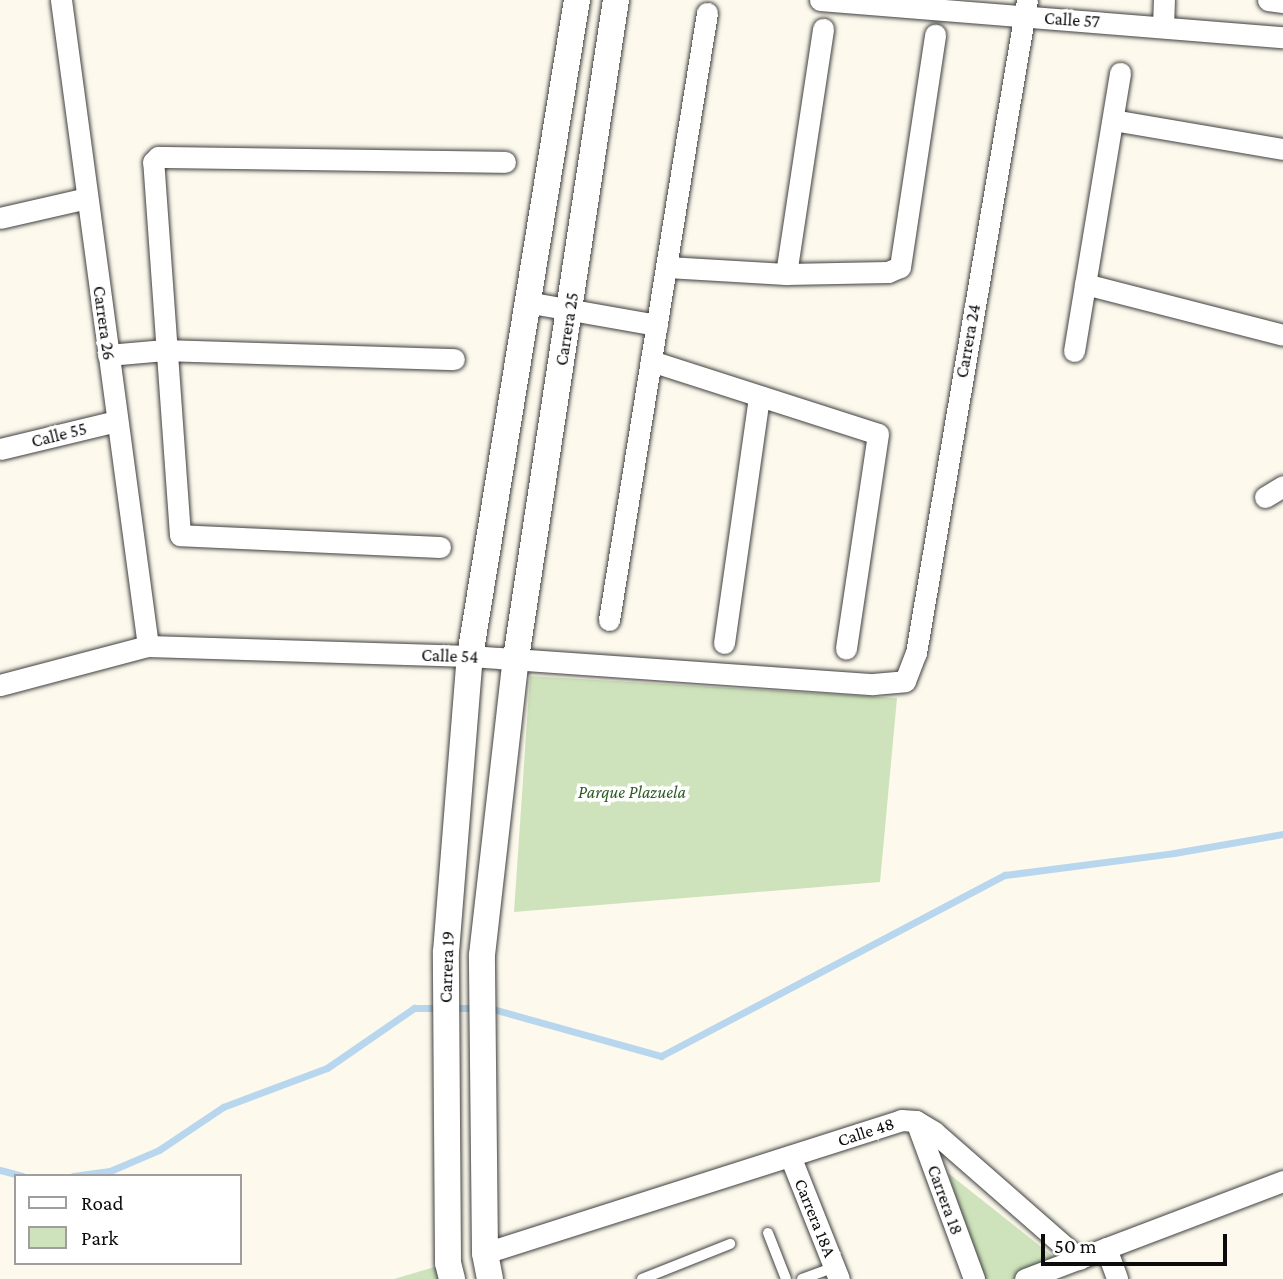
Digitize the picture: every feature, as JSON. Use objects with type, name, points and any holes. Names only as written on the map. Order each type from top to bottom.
[{"type":"street","name":"Carrera 26","points":[[61,0],[148,646]]},
{"type":"street","points":[[470,656],[577,0]]},
{"type":"street","name":"Carrera 25","points":[[516,658],[616,0]]},
{"type":"street","name":"Calle 57","points":[[820,0],[1026,8],[1163,27],[1283,37]]},
{"type":"street","points":[[1163,27],[1164,0]]},
{"type":"street","points":[[1268,0],[1283,2]]},
{"type":"street","name":"Carrera 24","points":[[905,681],[916,653],[1026,8]]},
{"type":"street","points":[[609,620],[707,13]]},
{"type":"street","points":[[786,274],[824,29]]},
{"type":"street","points":[[667,267],[786,274],[888,272],[900,267],[936,35]]},
{"type":"street","points":[[1074,351],[1120,73]]},
{"type":"street","points":[[1113,120],[1283,149]]},
{"type":"street","points":[[440,547],[183,537],[177,530],[155,159],[505,162]]},
{"type":"street","points":[[0,218],[87,198]]},
{"type":"street","points":[[1085,284],[1283,335]]},
{"type":"street","points":[[526,302],[657,325]]},
{"type":"street","points":[[108,355],[165,350],[454,359]]},
{"type":"street","points":[[650,361],[878,434],[846,649]]},
{"type":"street","points":[[724,643],[759,396]]},
{"type":"street","name":"Calle 55","points":[[0,449],[117,421]]},
{"type":"street","name":"Calle 54","points":[[0,685],[148,646],[516,658],[873,684],[905,681]]},
{"type":"street","name":"Carrera 19","points":[[452,1279],[448,1264],[446,952],[470,656]]},
{"type":"street","name":"Carrera 19","points":[[490,1279],[485,1253],[482,955],[516,658]]},
{"type":"street","name":"Calle 48","points":[[485,1253],[901,1120],[916,1121],[934,1132],[1079,1259]]},
{"type":"street","name":"Carrera 18","points":[[916,1121],[974,1279]]},
{"type":"street","name":"Carrera 18A","points":[[790,1156],[837,1273]]},
{"type":"street","points":[[1026,1279],[1283,1181]]},
{"type":"street","points":[[1105,1248],[1117,1279]]},
{"type":"lane","points":[[768,1233],[786,1279]]},
{"type":"lane","points":[[642,1279],[730,1244]]},
{"type":"lane","points":[[802,1279],[837,1273]]},
{"type":"green space","name":"Parque Plazuela","points":[[530,676],[897,698],[880,882],[514,912]]},
{"type":"green space","points":[[948,1173],[1064,1265],[1025,1279],[983,1279]]},
{"type":"green space","points":[[448,1263],[452,1279],[394,1279]]},
{"type":"waterway","points":[[489,1008],[661,1056],[1005,875],[1174,853],[1283,834]]},
{"type":"waterway","points":[[88,1174],[110,1171],[159,1150],[223,1107],[327,1068],[414,1008],[477,1008]]},
{"type":"waterway","points":[[0,1170],[15,1174]]}]
